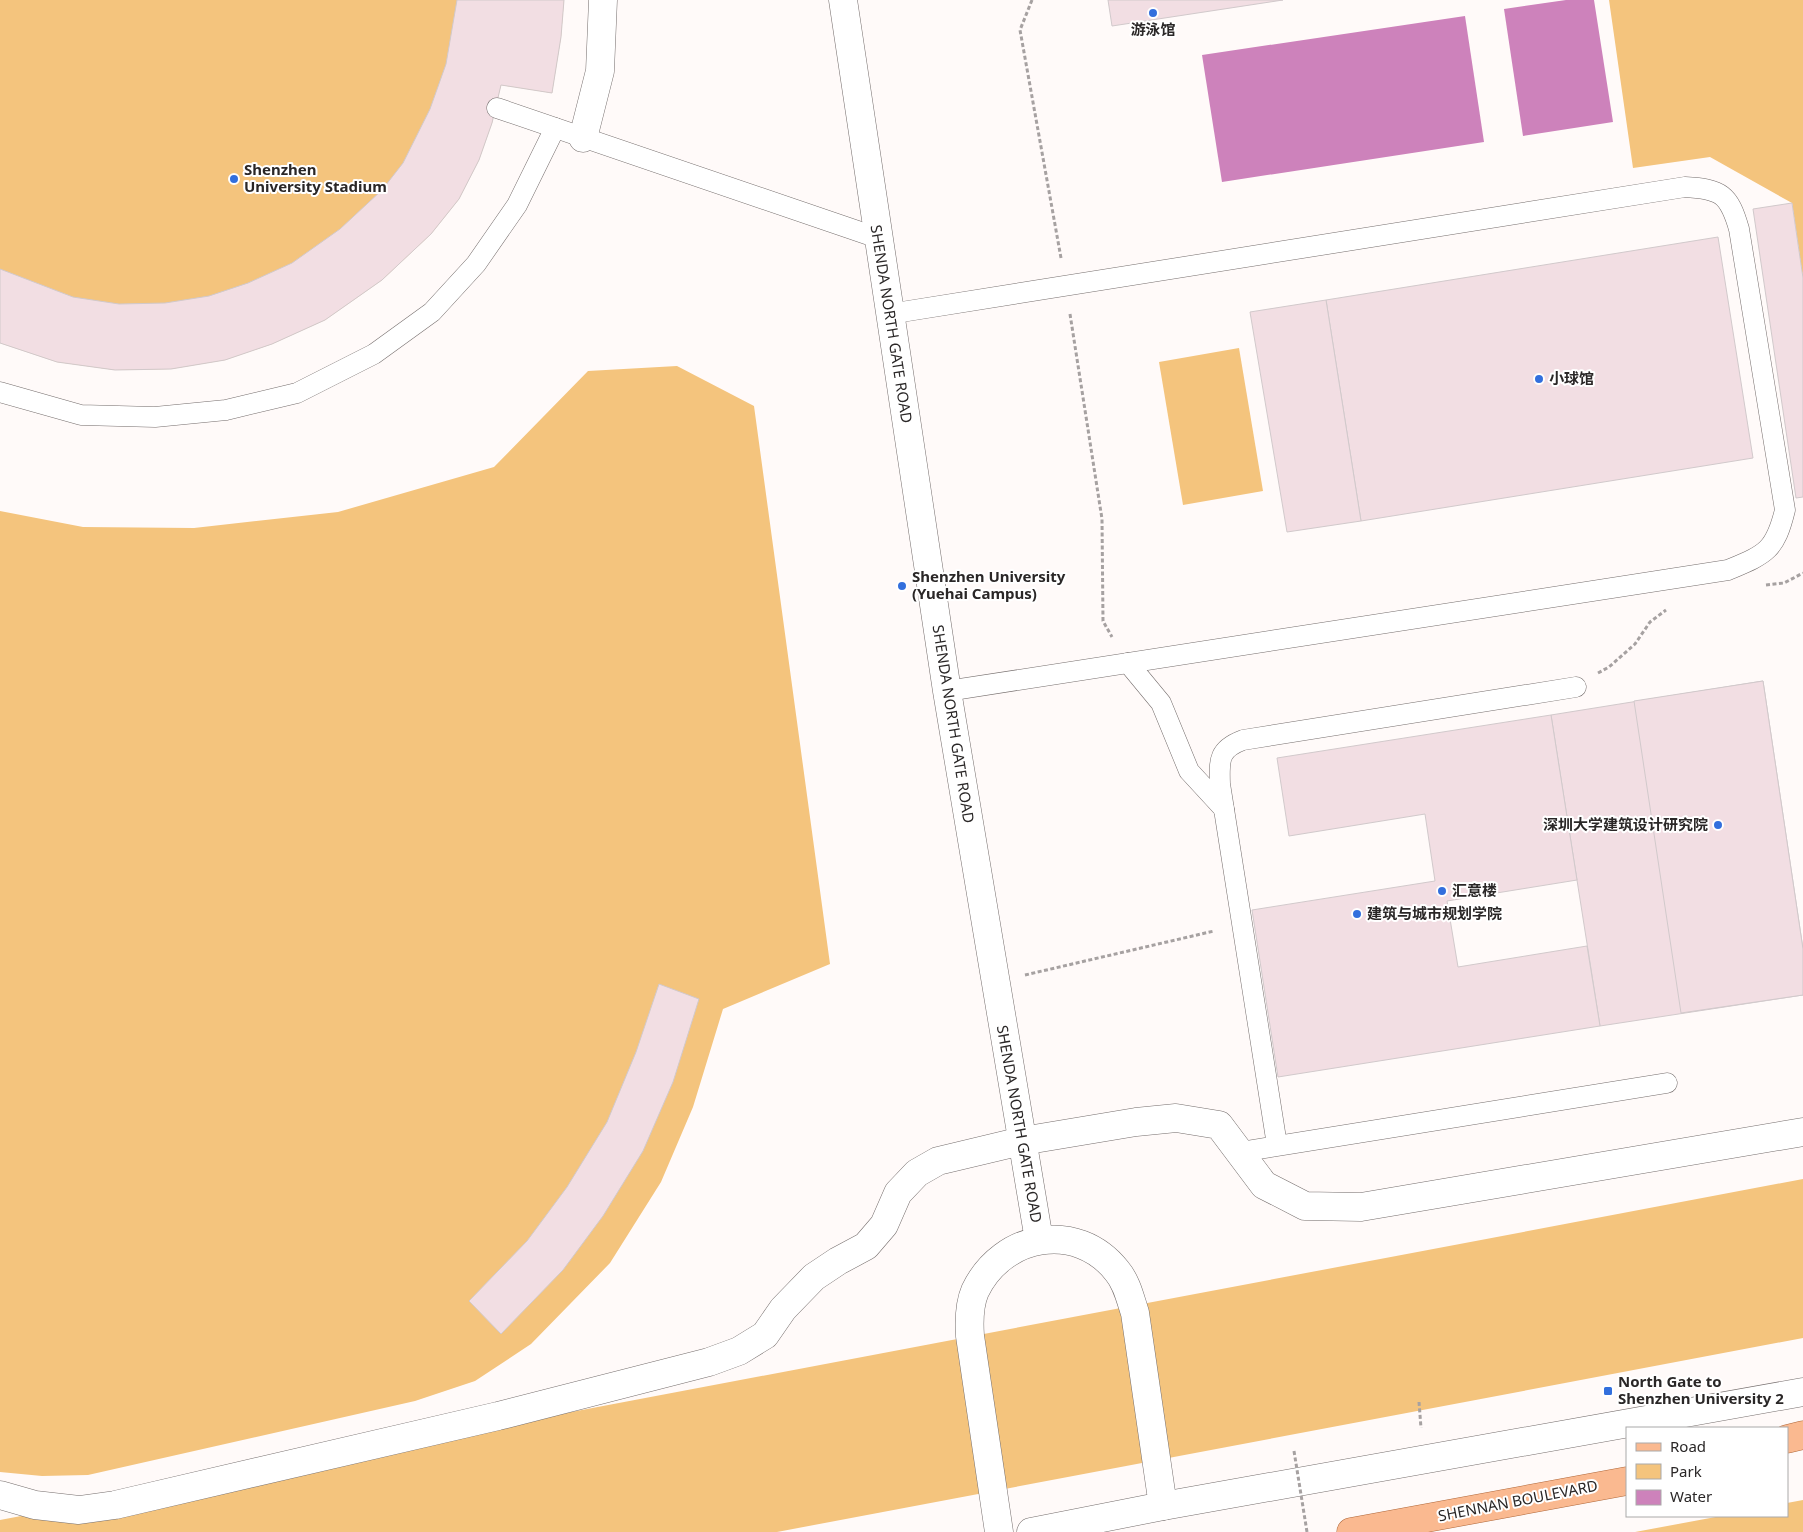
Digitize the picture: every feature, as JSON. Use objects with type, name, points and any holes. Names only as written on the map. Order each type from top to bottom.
[{"type":"main road","points":[[1788,1439],[1803,1435]]},
{"type":"main road","points":[[1788,1452],[1803,1449]]},
{"type":"main road","name":"SHENNAN BOULEVARD","points":[[1351,1532],[1626,1479]]},
{"type":"street","points":[[583,138],[600,71],[603,0]]},
{"type":"street","name":"SHENDA NORTH GATE ROAD","points":[[843,0],[947,691],[1039,1240]]},
{"type":"street","points":[[0,1495],[35,1505],[79,1510],[115,1505],[498,1416],[709,1362],[738,1351],[765,1335],[783,1309],[814,1277],[866,1246],[884,1225],[898,1193],[917,1173],[938,1161],[1022,1141],[1136,1122],[1176,1118],[1219,1125],[1264,1185],[1305,1206],[1361,1207],[1803,1132]]},
{"type":"street","points":[[999,1532],[970,1336],[969,1314],[974,1292],[986,1272],[1000,1257],[1016,1247],[1039,1240],[1060,1240],[1083,1245],[1102,1256],[1117,1271],[1128,1289],[1135,1313],[1163,1506]]},
{"type":"street","points":[[1032,1532],[1163,1506],[1803,1392]]},
{"type":"lane","points":[[497,108],[878,238]]},
{"type":"lane","points":[[0,392],[80,415],[155,418],[226,410],[296,393],[374,354],[432,312],[476,264],[517,205],[555,128]]},
{"type":"lane","points":[[889,314],[1685,187],[1705,188],[1722,195],[1733,210],[1739,229],[1785,510],[1780,532],[1770,549],[1750,561],[1728,570],[947,691]]},
{"type":"lane","points":[[1128,663],[1161,703],[1189,771],[1224,809]]},
{"type":"lane","points":[[1277,1145],[1224,809],[1219,767],[1222,754],[1230,745],[1244,740],[1576,687]]},
{"type":"lane","points":[[1240,1152],[1667,1083]]},
{"type":"path","points":[[1032,0],[1020,30],[1066,285],[1102,519],[1103,622],[1128,663]]},
{"type":"path","points":[[1760,586],[1784,583],[1803,573]]},
{"type":"path","points":[[1576,687],[1609,667],[1635,644],[1650,622],[1672,605]]},
{"type":"path","points":[[996,982],[1242,924]]},
{"type":"path","points":[[1419,1402],[1422,1428]]},
{"type":"path","points":[[1294,1451],[1307,1532]]},
{"type":"green space","name":"Shenzhen University Stadium","points":[[0,0],[564,0],[561,37],[552,93],[501,85],[492,123],[479,160],[459,199],[431,234],[382,280],[325,320],[272,344],[225,360],[171,369],[115,370],[57,362],[0,343]]},
{"type":"green space","points":[[1609,0],[1803,0],[1803,278],[1792,203],[1710,157],[1633,168]]},
{"type":"green space","points":[[1239,348],[1263,491],[1183,505],[1159,362]]},
{"type":"green space","points":[[677,366],[754,406],[830,964],[723,1009],[693,1107],[661,1182],[610,1263],[531,1344],[475,1381],[415,1401],[88,1475],[42,1476],[0,1472],[0,511],[83,527],[194,528],[338,512],[494,467],[588,371]]},
{"type":"green space","points":[[1803,1179],[1803,1338],[777,1532],[0,1532],[0,1520]]},
{"type":"green space","points":[[1803,1500],[1803,1532],[1635,1532],[1716,1517],[1788,1517],[1788,1503]]},
{"type":"water","points":[[1566,0],[1594,0],[1613,122],[1523,136],[1504,9]]},
{"type":"water","points":[[1465,16],[1484,142],[1222,182],[1202,55]]},
{"type":"building","points":[[457,0],[564,0],[561,37],[552,93],[501,85],[492,123],[479,160],[459,199],[431,234],[382,280],[325,320],[272,344],[225,360],[171,369],[115,370],[57,362],[0,343],[0,269],[73,297],[119,304],[165,303],[209,296],[248,283],[292,263],[340,229],[382,190],[403,163],[430,109],[446,64]]},
{"type":"building","name":"游泳馆","points":[[1108,0],[1283,0],[1112,26]]},
{"type":"building","points":[[1792,203],[1803,278],[1803,497],[1796,498],[1753,209]]},
{"type":"building","name":"小球馆","points":[[1718,237],[1753,458],[1361,521],[1326,300]]},
{"type":"building","points":[[1326,300],[1361,521],[1287,532],[1250,312]]},
{"type":"building","name":"深圳大学建筑设计研究院","points":[[1763,681],[1803,949],[1803,995],[1600,1026],[1551,715]]},
{"type":"building","name":"深圳大学建筑设计研究院","points":[[1763,681],[1803,949],[1803,995],[1681,1013],[1634,701]]},
{"type":"building","name":"汇意楼","points":[[1551,715],[1577,880],[1447,901],[1458,967],[1587,946],[1600,1026],[1278,1077],[1252,910],[1435,881],[1425,814],[1289,836],[1277,758]]},
{"type":"building","points":[[659,984],[699,999],[673,1082],[643,1151],[603,1216],[563,1270],[501,1334],[469,1301],[527,1241],[567,1187],[607,1122],[636,1052]]},
{"type":"place","name":"游泳馆","points":[[1153,13]]},
{"type":"place","name":"Shenzhen University Stadium","points":[[234,179]]},
{"type":"place","name":"小球馆","points":[[1539,379]]},
{"type":"place","name":"Shenzhen University (Yuehai Campus)","points":[[902,586]]},
{"type":"place","name":"深圳大学建筑设计研究院","points":[[1718,825]]},
{"type":"place","name":"汇意楼","points":[[1442,891]]},
{"type":"place","name":"建筑与城市规划学院","points":[[1357,914]]},
{"type":"place","name":"North Gate to Shenzhen University 2","points":[[1608,1391]]}]
